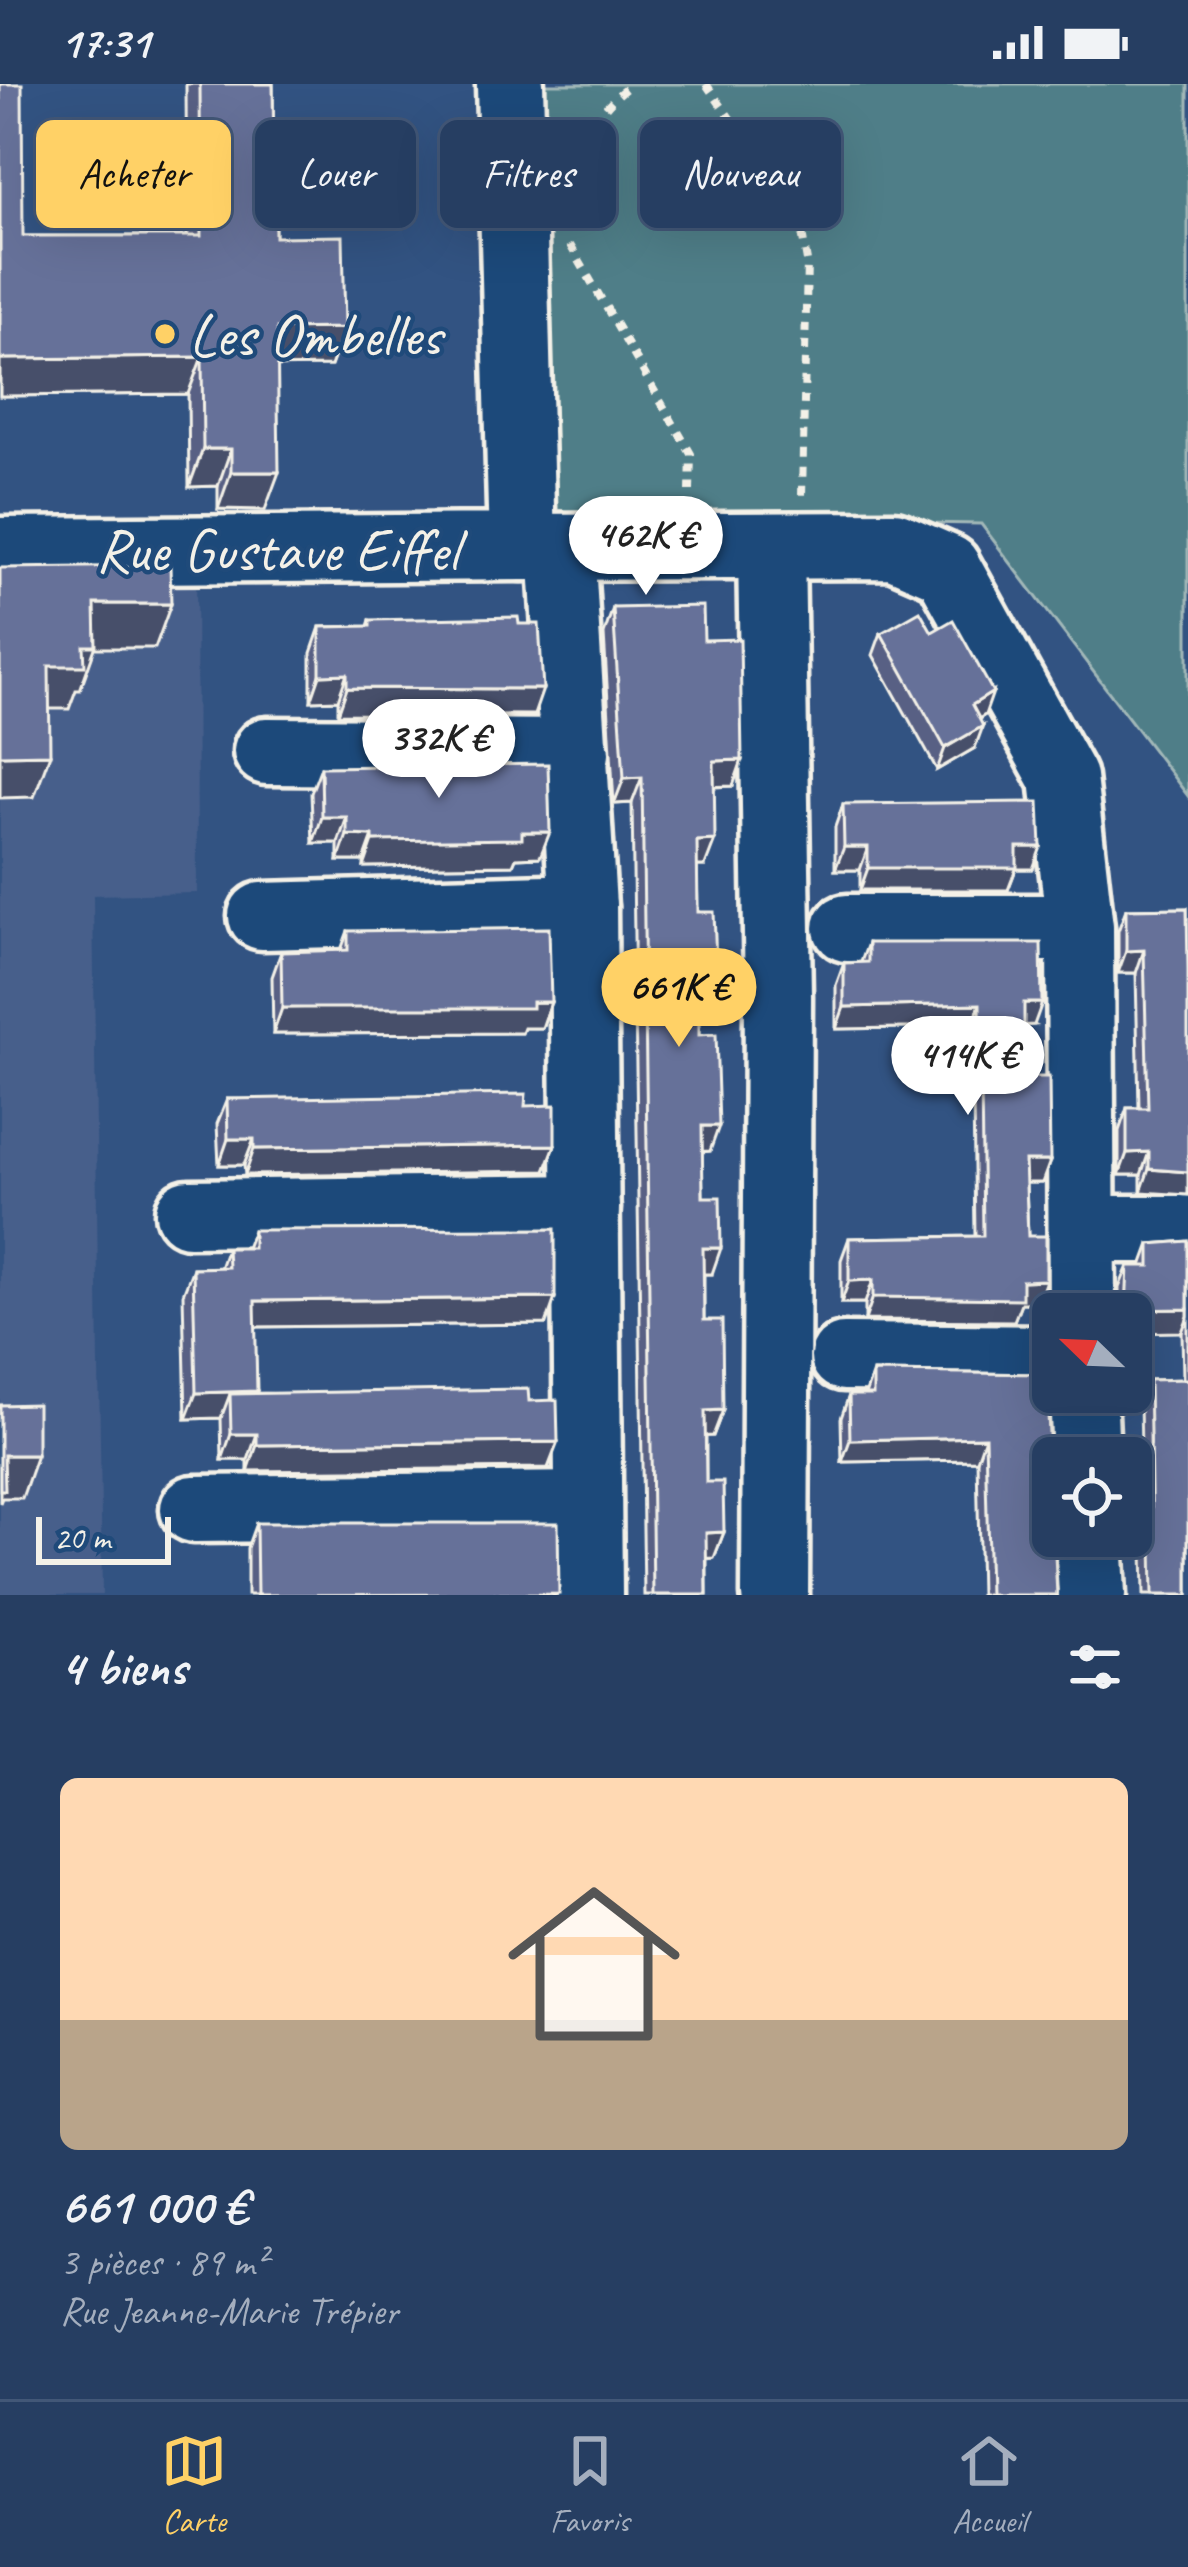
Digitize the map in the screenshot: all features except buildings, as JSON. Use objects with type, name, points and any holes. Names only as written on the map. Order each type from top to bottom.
[{"type":"street","name":"Rue Gustave Eiffel","points":[[0,551],[542,547],[510,84]]},
{"type":"street","points":[[589,1595],[583,908],[576,753],[542,547],[894,544],[947,568],[1063,778],[1080,928],[1082,1293]]},
{"type":"street","points":[[776,1595],[778,997],[786,546]]},
{"type":"street","points":[[267,751],[576,753]]},
{"type":"street","points":[[262,916],[583,908]]},
{"type":"street","points":[[847,928],[1080,928]]},
{"type":"street","points":[[189,1213],[586,1208]]},
{"type":"street","points":[[1083,1228],[1188,1229]]},
{"type":"street","points":[[844,1357],[1032,1359]]},
{"type":"street","points":[[194,1509],[588,1505]]},
{"type":"street","points":[[1090,1557],[1092,1595]]},
{"type":"path","points":[[706,84],[799,216],[808,261],[786,546]]},
{"type":"path","points":[[570,245],[691,454],[690,547]]},
{"type":"shaded area","points":[[0,520],[196,523],[197,893],[93,895],[102,1595],[0,1595]]},
{"type":"green space","points":[[539,84],[1188,84],[1188,796],[981,524],[544,517],[541,228],[616,228],[616,120],[539,120]]},
{"type":"place","name":"Les Ombelles","points":[[165,334]]}]
